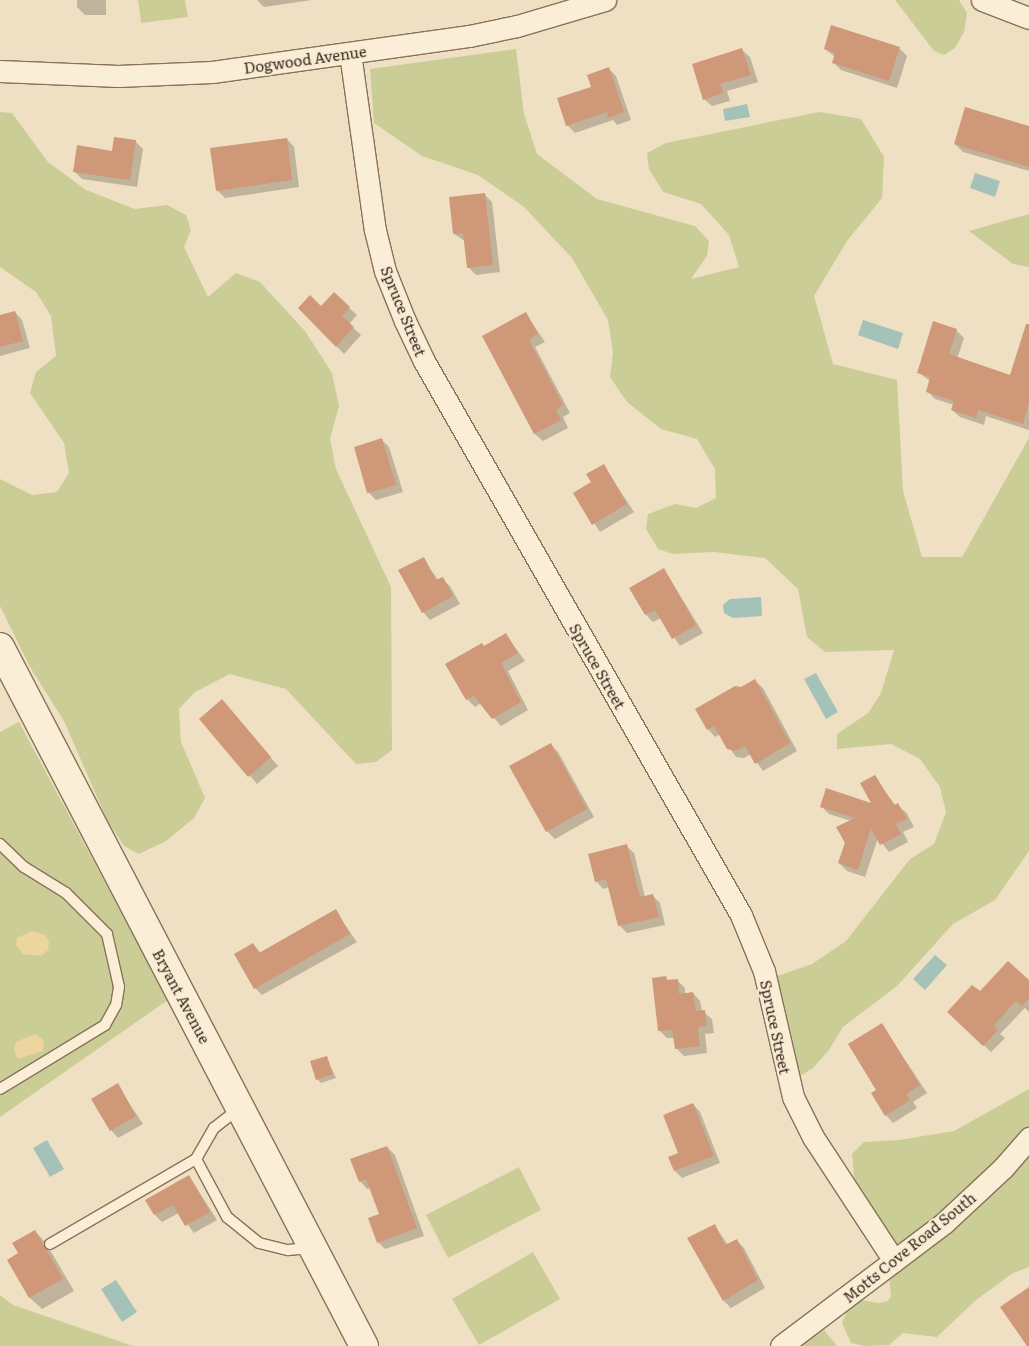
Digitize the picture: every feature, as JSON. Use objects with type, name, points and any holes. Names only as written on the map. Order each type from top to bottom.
[{"type":"main road","name":"Bryant Avenue","points":[[0,647],[79,803],[241,1108],[364,1346]]},
{"type":"street","name":"Dogwood Avenue","points":[[0,71],[160,75],[212,72],[508,28],[605,0]]},
{"type":"street","points":[[982,0],[1029,18]]},
{"type":"street","name":"Spruce Street","points":[[350,53],[375,230],[385,271],[405,321],[424,361],[741,915],[764,971],[793,1097],[813,1137],[894,1261]]},
{"type":"street","name":"Motts Cove Road South","points":[[781,1346],[944,1223],[1003,1168],[1029,1138]]},
{"type":"lane","points":[[0,844],[24,867],[66,893],[107,934],[119,987],[116,1005],[105,1025],[0,1089]]},
{"type":"lane","points":[[50,1244],[196,1159],[214,1128],[241,1108]]},
{"type":"lane","points":[[196,1159],[227,1217],[259,1243],[288,1250],[313,1248]]},
{"type":"green space","points":[[138,0],[185,0],[188,17],[141,23]]},
{"type":"green space","points":[[895,0],[959,0],[967,13],[964,32],[955,48],[944,55],[934,51]]},
{"type":"green space","points":[[516,49],[524,114],[537,154],[597,199],[695,226],[709,241],[707,256],[691,279],[739,267],[729,235],[701,204],[663,192],[649,169],[647,153],[666,143],[819,112],[861,119],[884,157],[882,198],[847,241],[814,296],[833,364],[897,380],[903,491],[922,557],[962,557],[1029,438],[1029,851],[995,900],[953,924],[897,986],[843,1027],[829,1050],[813,1068],[800,1076],[783,1068],[766,980],[812,964],[846,941],[910,859],[934,844],[946,812],[940,787],[920,759],[891,744],[837,749],[837,734],[868,713],[881,693],[894,650],[825,652],[807,637],[798,589],[765,558],[714,552],[673,554],[658,549],[646,529],[648,514],[675,504],[696,508],[716,498],[715,469],[697,439],[661,429],[627,402],[610,377],[613,352],[608,320],[572,258],[524,207],[478,175],[422,156],[374,123],[370,69]]},
{"type":"green space","points":[[0,112],[12,113],[48,162],[86,190],[135,209],[167,205],[186,215],[191,230],[184,247],[208,297],[236,273],[260,282],[305,331],[332,373],[339,406],[330,439],[336,469],[391,587],[392,750],[376,762],[356,764],[286,689],[230,674],[195,692],[179,709],[181,742],[205,798],[194,818],[166,841],[139,854],[124,846],[108,822],[64,721],[30,667],[0,606],[0,479],[32,495],[57,492],[69,473],[64,443],[30,393],[36,372],[56,356],[51,316],[36,292],[0,267]]},
{"type":"green space","points":[[1029,214],[1029,267],[1013,264],[969,231]]},
{"type":"green space","points":[[19,722],[168,1000],[0,1117],[0,732]]},
{"type":"green space","points":[[1029,1089],[1029,1267],[1013,1273],[976,1300],[937,1337],[903,1333],[889,1345],[864,1346],[851,1343],[842,1323],[850,1303],[861,1300],[879,1303],[888,1301],[891,1296],[887,1257],[855,1187],[852,1154],[864,1142],[899,1140],[954,1131]]},
{"type":"green space","points":[[519,1167],[541,1210],[448,1258],[426,1215]]},
{"type":"green space","points":[[533,1252],[560,1299],[479,1345],[452,1299]]},
{"type":"green space","points":[[0,1295],[13,1305],[133,1346],[0,1346]]},
{"type":"green space","points":[[824,1330],[837,1346],[800,1346]]},
{"type":"sand","points":[[32,931],[45,935],[49,942],[48,950],[41,956],[23,954],[16,945],[17,938]]},
{"type":"sand","points":[[35,1034],[44,1040],[43,1051],[18,1059],[14,1050],[16,1042]]},
{"type":"water","points":[[747,104],[750,117],[725,121],[723,109]]},
{"type":"water","points":[[975,173],[1000,181],[995,197],[970,188]]},
{"type":"water","points":[[863,320],[903,333],[898,349],[858,335]]},
{"type":"water","points":[[761,597],[762,616],[733,618],[724,613],[723,605],[730,599]]},
{"type":"water","points":[[816,673],[838,712],[826,719],[804,679]]},
{"type":"water","points":[[935,955],[947,965],[925,990],[913,979]]},
{"type":"water","points":[[47,1140],[64,1169],[50,1177],[33,1148]]},
{"type":"water","points":[[116,1280],[137,1312],[122,1322],[101,1289]]},
{"type":"building","points":[[831,25],[900,47],[889,81],[832,63],[835,53],[824,49]]},
{"type":"building","points":[[742,48],[751,75],[720,84],[723,93],[703,100],[692,64]]},
{"type":"building","points":[[609,67],[624,112],[608,118],[607,112],[566,126],[557,98],[591,87],[587,75]]},
{"type":"building","points":[[965,107],[1029,126],[1029,167],[954,144]]},
{"type":"building","points":[[114,137],[136,140],[130,180],[73,172],[77,145],[112,151]]},
{"type":"building","points":[[287,138],[292,180],[216,191],[210,148]]},
{"type":"building","points":[[485,193],[493,265],[467,268],[463,233],[453,234],[449,197]]},
{"type":"building","points":[[334,292],[350,307],[342,316],[354,327],[336,347],[298,308],[310,295],[321,306]]},
{"type":"building","points":[[15,311],[23,341],[0,347],[0,315]]},
{"type":"building","points":[[526,312],[538,334],[529,340],[563,405],[556,410],[561,420],[534,434],[482,336]]},
{"type":"building","points":[[933,321],[957,329],[949,354],[1010,375],[1026,324],[1029,324],[1029,403],[1023,424],[978,410],[976,418],[951,410],[954,401],[926,392],[930,377],[917,373]]},
{"type":"building","points":[[382,438],[396,485],[367,493],[354,447]]},
{"type":"building","points":[[604,464],[627,504],[592,525],[573,493],[591,482],[586,474]]},
{"type":"building","points":[[424,557],[436,580],[443,577],[453,596],[422,613],[398,570]]},
{"type":"building","points":[[664,568],[696,625],[672,639],[655,610],[645,615],[629,588]]},
{"type":"building","points":[[506,633],[518,653],[501,663],[521,702],[492,719],[474,696],[466,700],[445,664],[482,643],[484,646]]},
{"type":"building","points":[[755,679],[790,743],[755,764],[745,746],[735,751],[727,749],[714,726],[707,730],[695,709],[735,686],[741,687]]},
{"type":"building","points":[[222,699],[271,757],[248,777],[199,719]]},
{"type":"building","points":[[551,743],[587,809],[546,832],[509,766]]},
{"type":"building","points":[[875,775],[894,805],[898,803],[907,819],[896,824],[901,834],[880,845],[871,828],[858,870],[838,863],[845,843],[836,827],[855,818],[820,807],[826,788],[871,803],[860,783]]},
{"type":"building","points":[[627,844],[640,897],[653,894],[659,917],[618,926],[606,879],[595,882],[588,854]]},
{"type":"building","points":[[336,909],[350,934],[254,989],[234,954],[253,943],[259,953]]},
{"type":"building","points":[[1008,961],[1029,980],[1029,998],[1022,1006],[1016,1001],[994,1025],[998,1030],[983,1046],[947,1012],[972,985],[980,991]]},
{"type":"building","points":[[666,976],[667,980],[678,979],[679,994],[693,992],[696,1011],[705,1010],[707,1026],[698,1027],[700,1046],[675,1049],[672,1030],[658,1031],[652,978]]},
{"type":"building","points":[[882,1023],[920,1085],[906,1094],[910,1100],[885,1116],[871,1093],[876,1090],[848,1044]]},
{"type":"building","points":[[327,1056],[333,1074],[316,1080],[310,1061]]},
{"type":"building","points":[[118,1083],[136,1116],[110,1131],[91,1099]]},
{"type":"building","points":[[693,1103],[714,1156],[674,1171],[668,1157],[678,1153],[663,1115]]},
{"type":"building","points":[[387,1146],[417,1228],[377,1243],[368,1218],[379,1214],[366,1179],[359,1182],[350,1159]]},
{"type":"building","points":[[189,1175],[210,1212],[185,1226],[173,1205],[154,1215],[145,1200]]},
{"type":"building","points":[[715,1224],[725,1245],[737,1239],[758,1280],[723,1301],[687,1238]]},
{"type":"building","points":[[35,1230],[63,1279],[29,1298],[7,1260],[18,1253],[12,1243]]},
{"type":"building","points":[[1029,1287],[1029,1346],[1027,1346],[1000,1307]]}]
